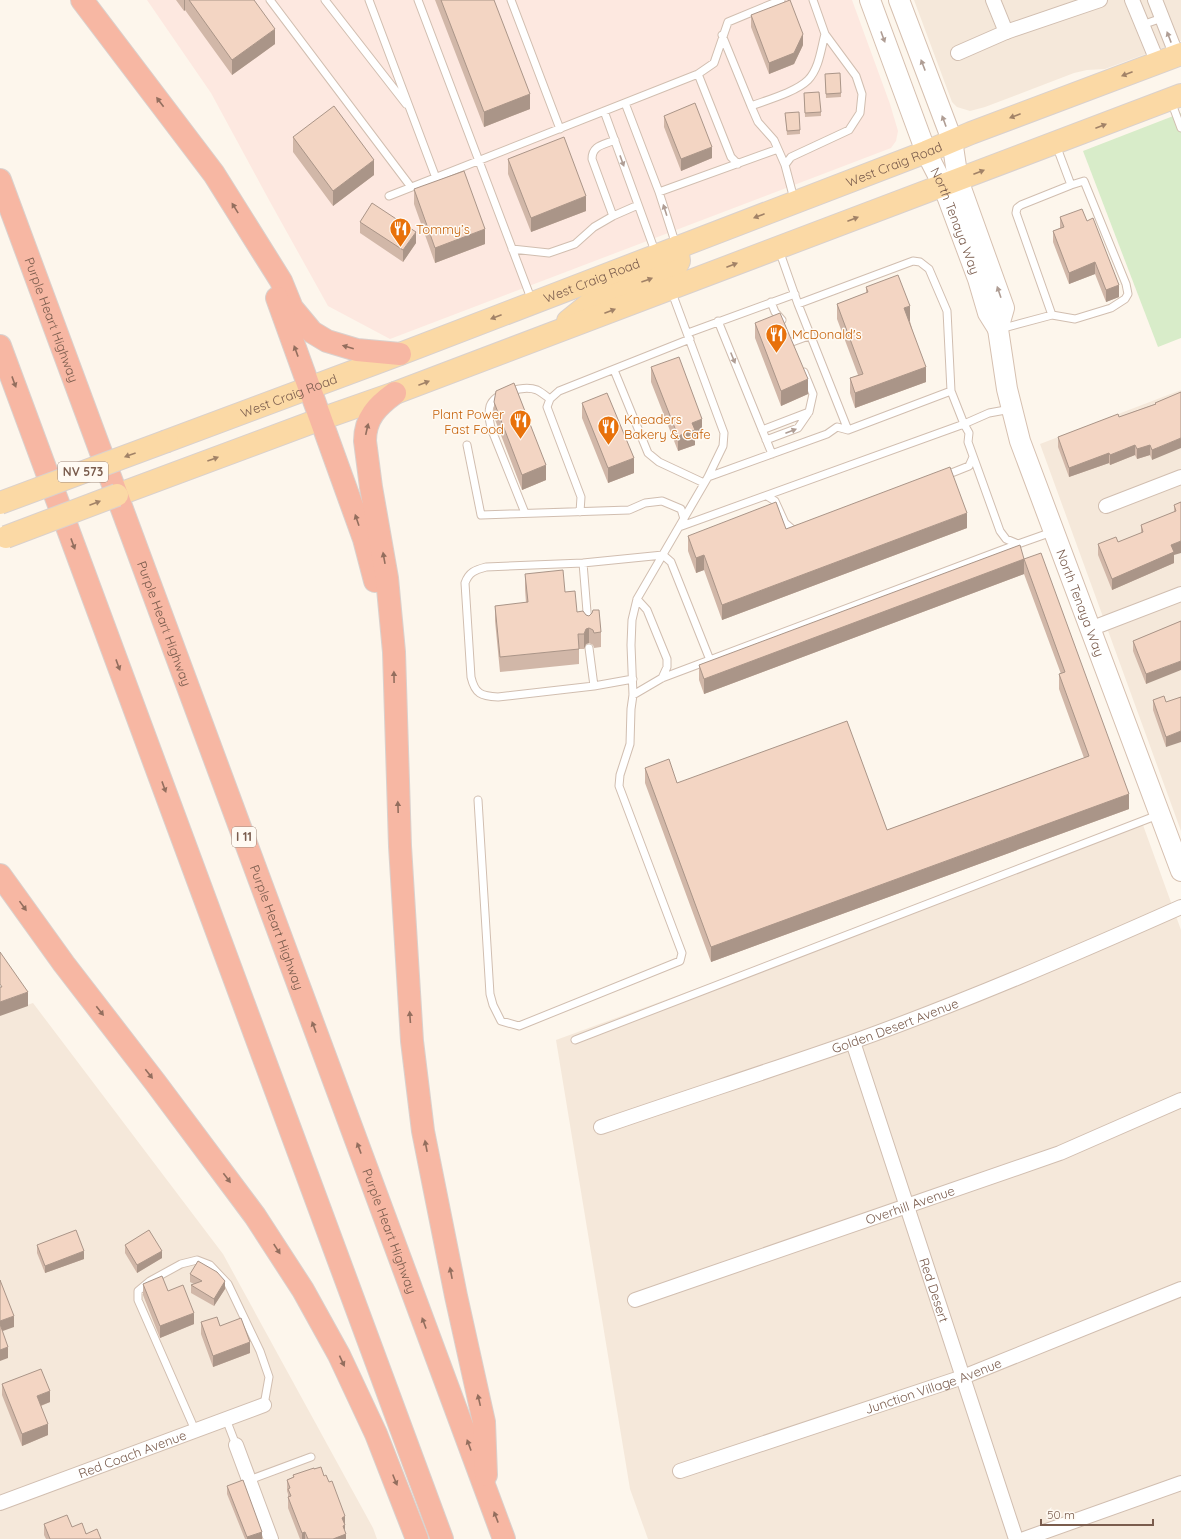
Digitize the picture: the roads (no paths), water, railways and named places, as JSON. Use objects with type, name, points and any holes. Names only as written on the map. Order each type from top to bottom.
[{"type":"highway","points":[[82,0],[214,174],[281,281],[292,308],[312,332],[327,341],[357,350],[400,354]]},
{"type":"highway","name":"Purple Heart Highway","points":[[0,180],[504,1539]]},
{"type":"highway","points":[[256,241],[364,539],[394,652]]},
{"type":"highway","points":[[0,346],[442,1539]]},
{"type":"highway","points":[[395,393],[381,403],[370,418],[365,435],[371,487],[387,578],[394,652],[400,846],[412,1041],[423,1131],[456,1296],[484,1422],[487,1494]]},
{"type":"highway","points":[[0,875],[64,964],[156,1082],[255,1216],[303,1290],[339,1355],[376,1434],[417,1539]]},
{"type":"main road","name":"North Tenaya Way","points":[[870,0],[926,152],[950,183]]},
{"type":"main road","name":"North Tenaya Way","points":[[899,0],[952,140],[950,183],[988,313],[998,329],[1011,409],[1020,441],[1181,871]]},
{"type":"main road","name":"West Craig Road","points":[[0,503],[400,354],[926,152],[952,140],[1172,58]]},
{"type":"main road","points":[[321,418],[395,393],[1176,97]]},
{"type":"main road","points":[[553,333],[594,300],[663,274],[676,267],[679,261],[677,247]]},
{"type":"main road","name":"NV 573","points":[[3,538],[321,418]]},
{"type":"street","points":[[993,0],[1006,32]]},
{"type":"street","points":[[958,53],[1006,32],[1100,0]]},
{"type":"street","points":[[1132,0],[1142,25],[1172,58]]},
{"type":"street","points":[[1155,0],[1162,18],[1172,58]]},
{"type":"street","points":[[1106,506],[1181,478]]},
{"type":"street","points":[[1090,628],[1181,594]]},
{"type":"street","name":"Golden Desert Avenue","points":[[601,1127],[852,1042],[922,1016],[1064,959],[1181,906]]},
{"type":"street","name":"Red Desert","points":[[852,1042],[1016,1539]]},
{"type":"street","name":"Overhill Avenue","points":[[635,1300],[1060,1154],[1181,1100]]},
{"type":"street","name":"Junction Village Avenue","points":[[680,1472],[963,1377],[1181,1289]]},
{"type":"street","name":"Red Coach Avenue","points":[[0,1503],[264,1405]]},
{"type":"street","points":[[236,1445],[271,1539]]},
{"type":"street","points":[[1024,1539],[1181,1483]]},
{"type":"lane","points":[[270,0],[412,187]]},
{"type":"lane","points":[[325,0],[410,110]]},
{"type":"lane","points":[[369,0],[436,178]]},
{"type":"lane","points":[[418,0],[532,303]]},
{"type":"lane","points":[[511,0],[560,129]]},
{"type":"lane","points":[[389,196],[698,74],[714,64],[722,35],[728,22],[770,2],[781,0]]},
{"type":"lane","points":[[785,165],[790,157],[849,130],[860,112],[862,94],[856,76],[825,34],[812,0]]},
{"type":"lane","points":[[1142,25],[1162,18]]},
{"type":"lane","points":[[751,106],[792,90],[808,80],[816,66],[825,34]]},
{"type":"lane","points":[[722,35],[758,122],[774,140],[785,165],[795,202]]},
{"type":"lane","points":[[698,74],[731,157],[738,164]]},
{"type":"lane","points":[[1176,97],[1181,128]]},
{"type":"lane","points":[[625,103],[659,192],[677,247]]},
{"type":"lane","points":[[604,111],[656,255]]},
{"type":"lane","points":[[614,216],[592,159],[592,153],[595,148],[615,140]]},
{"type":"lane","points":[[1055,143],[1071,185]]},
{"type":"lane","points":[[659,192],[778,149]]},
{"type":"lane","points":[[998,329],[1052,315],[1074,319],[1111,308],[1126,299],[1128,294],[1126,284],[1084,181],[1021,205],[1017,208],[1016,213],[1052,315]]},
{"type":"lane","points":[[512,249],[549,253],[575,244],[594,227],[638,205]]},
{"type":"lane","points":[[778,248],[798,304],[848,430]]},
{"type":"lane","points":[[798,304],[913,261],[920,262],[929,269],[947,311],[951,392],[968,433],[968,442],[1000,531],[1006,539],[1018,544]]},
{"type":"lane","points":[[478,800],[490,994],[493,1005],[501,1020],[519,1026],[680,961],[682,953],[619,786],[620,775],[630,744],[633,695],[631,645],[632,620],[637,599],[680,527],[708,477],[723,446],[724,433],[670,288]]},
{"type":"lane","points":[[580,512],[581,497],[547,407],[550,399],[558,391],[614,370],[689,336],[718,321],[795,294]]},
{"type":"lane","points":[[771,302],[775,312],[783,321],[795,349]]},
{"type":"lane","points":[[718,321],[772,454]]},
{"type":"lane","points":[[789,335],[811,335]]},
{"type":"lane","points":[[766,440],[798,428],[809,412],[813,394],[801,364]]},
{"type":"lane","points":[[614,370],[648,453],[659,462],[704,484]]},
{"type":"lane","points":[[525,514],[491,428],[489,417],[491,405],[499,396],[521,389],[536,390],[550,399]]},
{"type":"lane","points":[[708,477],[827,434],[837,427],[848,430],[951,392]]},
{"type":"lane","points":[[680,527],[964,424],[989,413],[1011,409]]},
{"type":"lane","points":[[762,430],[809,412]]},
{"type":"lane","points":[[467,445],[481,515],[629,510],[645,503],[662,501],[681,509],[684,519]]},
{"type":"lane","points":[[933,480],[969,466],[973,457]]},
{"type":"lane","points":[[767,496],[775,501],[785,523],[793,530],[804,528]]},
{"type":"lane","points":[[633,695],[662,678],[1054,531]]},
{"type":"lane","points":[[633,679],[594,686],[498,697],[486,696],[478,693],[473,685],[471,677],[465,583],[468,575],[475,570],[486,567],[583,563],[663,555],[672,562],[710,660]]},
{"type":"lane","points":[[583,563],[588,626]]},
{"type":"lane","points":[[637,599],[647,610],[666,659],[667,666],[662,678]]},
{"type":"lane","points":[[589,648],[594,686]]},
{"type":"lane","points":[[574,1040],[1160,814]]},
{"type":"lane","points":[[195,1430],[138,1300],[138,1291],[150,1281],[181,1264],[197,1260],[210,1265],[228,1284],[260,1351],[269,1377],[264,1405]]},
{"type":"lane","points":[[226,1419],[236,1445]]},
{"type":"lane","points":[[250,1480],[311,1458]]},
{"type":"place","name":"Tommy’s","points":[[401,248]]},
{"type":"place","name":"McDonald's","points":[[777,354]]},
{"type":"place","name":"Plant Power Fast Food","points":[[520,440]]},
{"type":"place","name":"Kneaders Bakery & Cafe","points":[[608,446]]}]
